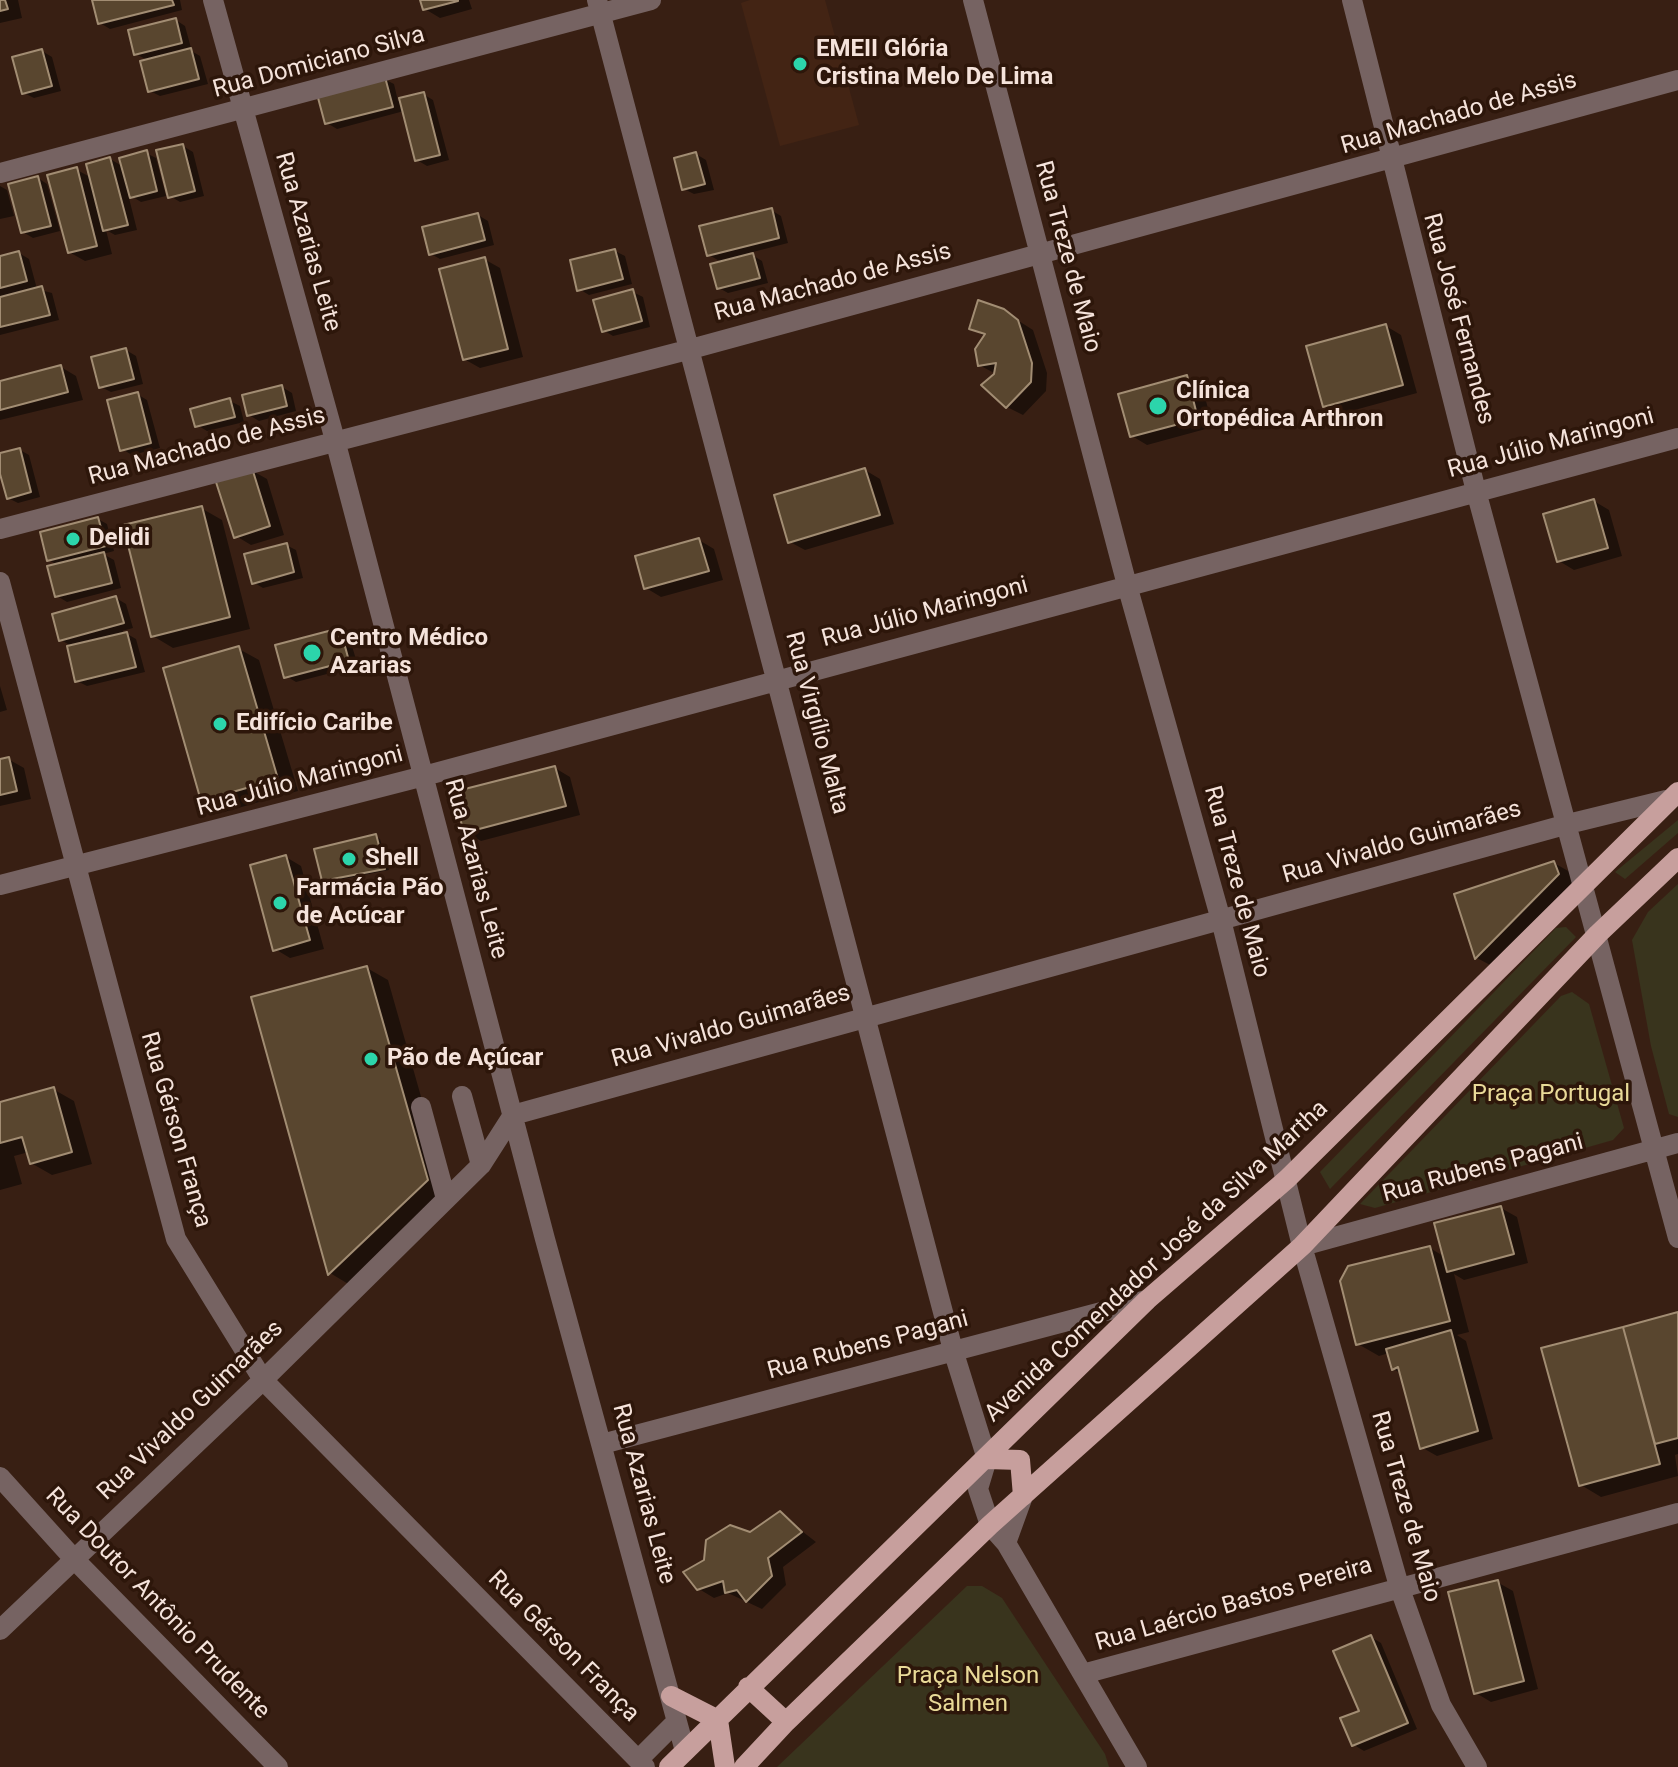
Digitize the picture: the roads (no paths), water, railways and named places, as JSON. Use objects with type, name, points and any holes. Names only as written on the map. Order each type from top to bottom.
[{"type":"main road","name":"Avenida Comendador José da Silva Martha","points":[[669,1767],[1147,1300],[1287,1179],[1672,796]]},
{"type":"main road","points":[[744,1767],[786,1722],[990,1525],[1302,1246],[1598,934],[1678,858]]},
{"type":"main road","points":[[987,1459],[1020,1460],[1023,1496]]},
{"type":"main road","points":[[748,1687],[786,1722]]},
{"type":"main road","points":[[671,1696],[718,1720],[725,1767]]},
{"type":"street","name":"Rua Azarias Leite","points":[[213,0],[335,440],[685,1751]]},
{"type":"street","name":"Rua Domiciano Silva","points":[[0,173],[243,111],[599,7],[651,0]]},
{"type":"street","name":"Rua Treze de Maio","points":[[973,0],[1127,585],[1221,920],[1302,1246],[1399,1586],[1441,1705],[1477,1767]]},
{"type":"street","name":"Rua José Fernandes","points":[[1352,0],[1476,491],[1598,934]]},
{"type":"street","name":"Rua Virgílio Malta","points":[[599,7],[953,1350],[987,1459]]},
{"type":"street","name":"Rua Machado de Assis","points":[[0,529],[691,349],[1678,80]]},
{"type":"street","name":"Rua Júlio Maringoni","points":[[0,885],[76,868],[424,776],[1678,438]]},
{"type":"street","name":"Rua Gérson França","points":[[0,582],[176,1239],[263,1380],[641,1763]]},
{"type":"street","name":"Rua Vivaldo Guimarães","points":[[0,1630],[263,1380],[481,1165],[513,1115],[1672,796]]},
{"type":"street","points":[[1598,934],[1678,1238]]},
{"type":"street","points":[[462,1096],[481,1165]]},
{"type":"street","points":[[421,1107],[446,1199]]},
{"type":"street","name":"Rua Rubens Pagani","points":[[1302,1246],[1678,1143]]},
{"type":"street","name":"Rua Rubens Pagani","points":[[602,1444],[1147,1300]]},
{"type":"street","points":[[987,1459],[978,1489],[990,1525],[1006,1543],[1137,1767]]},
{"type":"street","name":"Rua Doutor Antônio Prudente","points":[[0,1477],[74,1559],[278,1767]]},
{"type":"street","points":[[1006,1543],[1023,1496]]},
{"type":"street","name":"Rua Laércio Bastos Pereira","points":[[1083,1674],[1399,1586],[1678,1513]]},
{"type":"street","points":[[641,1763],[677,1721]]},
{"type":"place","name":"EMEII Glória Cristina Melo De Lima","points":[[800,64]]},
{"type":"place","name":"Clínica Ortopédica Arthron","points":[[1158,406]]},
{"type":"place","name":"Delidi","points":[[73,539]]},
{"type":"place","name":"Centro Médico Azarias","points":[[312,653]]},
{"type":"place","name":"Edifício Caribe","points":[[220,724]]},
{"type":"place","name":"Shell","points":[[349,859]]},
{"type":"place","name":"Farmácia Pão de Acúcar","points":[[280,903]]},
{"type":"place","name":"Pão de Açúcar","points":[[371,1059]]},
{"type":"park label","name":"Praça Portugal","points":[[1551,1095]]},
{"type":"park label","name":"Praça Nelson Salmen","points":[[968,1691]]}]
